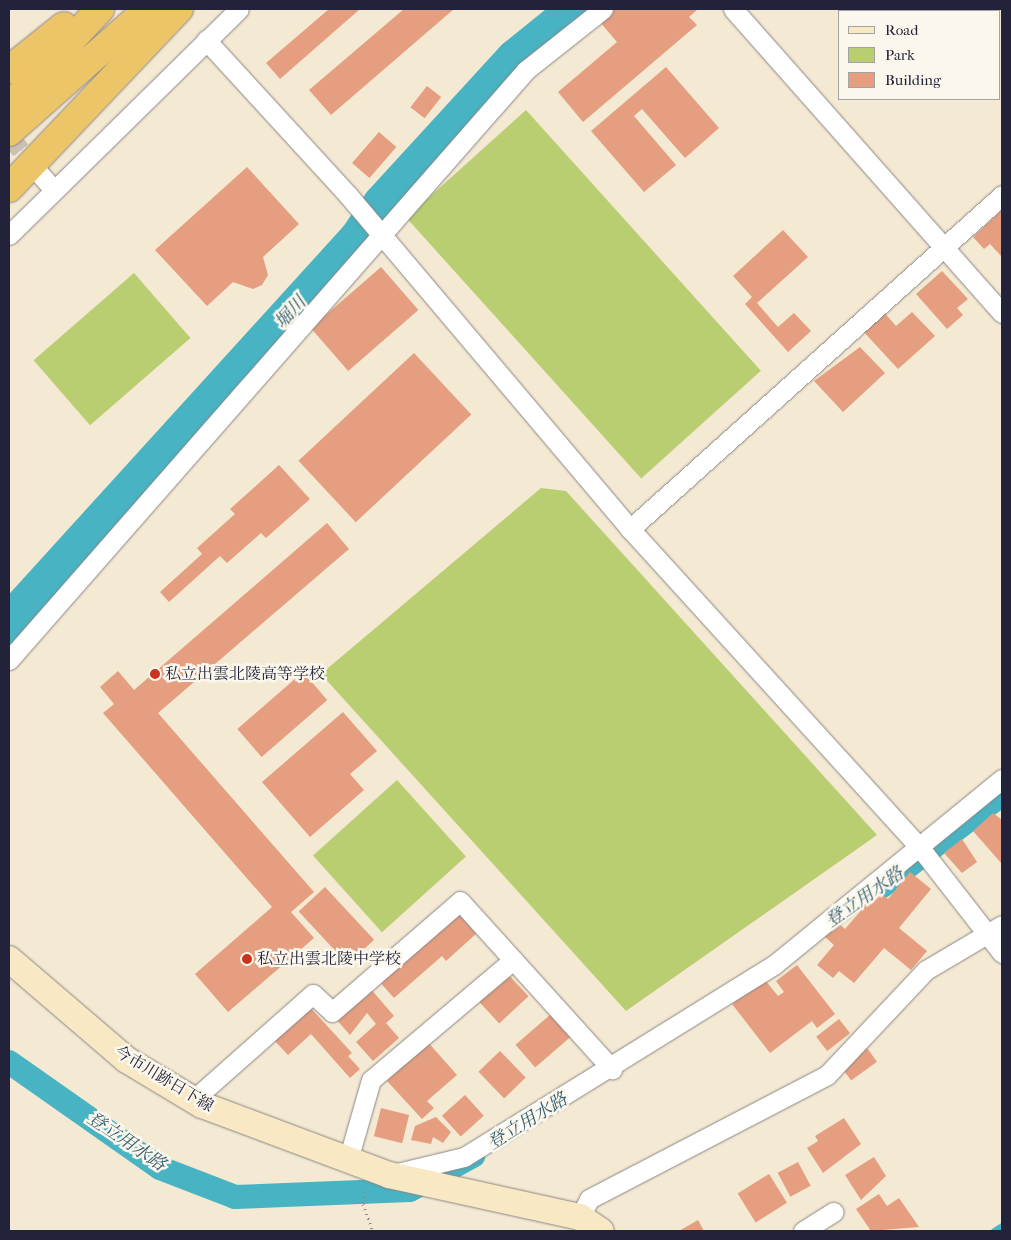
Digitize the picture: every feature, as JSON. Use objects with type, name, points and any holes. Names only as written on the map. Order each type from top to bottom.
[{"type":"highway","points":[[9,70],[82,9]]},
{"type":"highway","points":[[9,107],[100,9]]},
{"type":"highway","points":[[9,132],[148,9]]},
{"type":"highway","points":[[9,188],[179,9]]},
{"type":"street","points":[[9,235],[239,9]]},
{"type":"street","points":[[9,660],[526,70],[603,9]]},
{"type":"street","points":[[733,9],[1002,313]]},
{"type":"street","points":[[206,40],[348,196],[630,529],[996,929],[1002,953]]},
{"type":"street","points":[[38,172],[54,190]]},
{"type":"street","points":[[630,529],[1002,195]]},
{"type":"street","points":[[513,960],[371,1080],[369,1168],[464,1156],[612,1069],[775,964],[921,849],[1002,779]]},
{"type":"street","points":[[193,1100],[313,994],[332,1012],[460,901],[612,1069]]},
{"type":"street","points":[[580,1217],[589,1200],[827,1075],[926,970],[996,929]]},
{"type":"street","name":"今市川跡日下線","points":[[9,959],[127,1060],[193,1100],[369,1168],[580,1217],[602,1231]]},
{"type":"street","points":[[803,1231],[834,1212]]},
{"type":"path","points":[[369,1168],[363,1204],[373,1231]]},
{"type":"green space","points":[[526,110],[761,371],[641,479],[406,218]]},
{"type":"green space","points":[[134,273],[190,338],[90,425],[34,360]]},
{"type":"green space","points":[[541,488],[566,491],[877,835],[626,1011],[321,674]]},
{"type":"green space","points":[[397,780],[466,857],[382,932],[313,856]]},
{"type":"building","points":[[329,9],[360,9],[280,79],[266,63]]},
{"type":"building","points":[[404,9],[454,9],[331,115],[309,90]]},
{"type":"building","points":[[614,9],[698,9],[689,17],[697,25],[583,122],[558,92],[617,42],[599,21]]},
{"type":"building","points":[[666,67],[719,128],[685,158],[642,109],[634,116],[676,165],[644,192],[591,131]]},
{"type":"building","points":[[427,86],[441,97],[425,118],[410,107]]},
{"type":"building","points":[[379,132],[396,147],[369,178],[352,163]]},
{"type":"building","points":[[247,167],[299,224],[263,257],[268,275],[262,285],[253,289],[233,282],[207,306],[155,250]]},
{"type":"building","points":[[1002,210],[1002,257],[990,244],[984,249],[973,237]]},
{"type":"building","points":[[783,230],[808,257],[757,303],[778,327],[794,313],[811,331],[788,352],[745,304],[752,297],[733,276]]},
{"type":"building","points":[[381,267],[418,310],[348,371],[311,328]]},
{"type":"building","points":[[942,271],[968,299],[957,308],[963,315],[947,329],[916,294]]},
{"type":"building","points":[[883,311],[896,326],[912,312],[935,336],[898,369],[862,330]]},
{"type":"building","points":[[860,347],[885,373],[843,412],[814,381]]},
{"type":"building","points":[[414,353],[471,414],[356,522],[298,461]]},
{"type":"building","points":[[279,465],[310,499],[266,538],[261,533],[227,563],[220,556],[169,602],[160,592],[202,554],[197,548],[235,514],[230,509]]},
{"type":"building","points":[[327,523],[349,549],[158,713],[314,892],[291,912],[314,938],[228,1012],[195,974],[272,907],[103,713],[114,704],[100,687],[118,671],[134,690]]},
{"type":"building","points":[[303,672],[327,700],[262,757],[237,729]]},
{"type":"building","points":[[343,712],[377,751],[350,774],[364,790],[310,837],[262,782]]},
{"type":"building","points":[[993,813],[1002,820],[1002,864],[973,831]]},
{"type":"building","points":[[962,839],[977,862],[962,873],[944,853]]},
{"type":"building","points":[[910,872],[931,889],[899,928],[927,951],[911,970],[884,948],[854,983],[839,971],[833,978],[817,965],[834,945],[824,936],[837,922],[845,929],[878,891],[888,899]]},
{"type":"building","points":[[325,887],[374,940],[348,964],[299,912]]},
{"type":"building","points":[[459,914],[476,934],[446,961],[442,956],[394,998],[378,980]]},
{"type":"building","points":[[797,965],[835,1014],[817,1028],[812,1021],[770,1053],[732,1004],[765,980],[778,996],[784,992],[776,981]]},
{"type":"building","points":[[506,972],[529,996],[499,1023],[477,999]]},
{"type":"building","points":[[370,988],[394,1016],[386,1023],[399,1038],[373,1061],[356,1042],[376,1024],[367,1013],[350,1035],[335,1018]]},
{"type":"building","points":[[308,1005],[352,1053],[348,1056],[360,1069],[350,1078],[311,1034],[288,1055],[272,1038]]},
{"type":"building","points":[[551,1014],[571,1037],[535,1067],[516,1045]]},
{"type":"building","points":[[839,1019],[850,1033],[827,1051],[816,1037]]},
{"type":"building","points":[[426,1040],[457,1075],[427,1101],[434,1108],[422,1119],[387,1081]]},
{"type":"building","points":[[867,1048],[877,1062],[851,1081],[841,1067]]},
{"type":"building","points":[[500,1051],[526,1078],[504,1098],[478,1072]]},
{"type":"building","points":[[465,1095],[484,1116],[461,1137],[442,1116]]},
{"type":"building","points":[[381,1108],[409,1115],[402,1143],[374,1136]]},
{"type":"building","points":[[436,1117],[451,1132],[443,1143],[433,1137],[431,1144],[411,1140],[415,1126]]},
{"type":"building","points":[[844,1118],[861,1144],[823,1173],[807,1148],[818,1141],[815,1136]]},
{"type":"building","points":[[874,1157],[886,1176],[861,1200],[845,1175]]},
{"type":"building","points":[[798,1162],[811,1186],[790,1197],[778,1173]]},
{"type":"building","points":[[769,1174],[787,1203],[756,1222],[738,1194]]},
{"type":"building","points":[[879,1194],[887,1206],[899,1198],[919,1227],[871,1231],[856,1209]]},
{"type":"building","points":[[698,1220],[704,1231],[679,1231]]},
{"type":"waterway","name":"堀川","points":[[9,624],[359,239],[383,204],[516,59],[578,9]]},
{"type":"waterway","name":"登立用水路","points":[[881,887],[1002,794]]},
{"type":"waterway","name":"登立用水路","points":[[9,1062],[160,1168],[235,1197],[410,1190],[473,1156]]},
{"type":"waterway","points":[[994,1231],[1002,1226]]},
{"type":"tunnel","points":[[9,135],[38,172]]},
{"type":"place","name":"私立出雲北陵高等学校","points":[[155,674]]},
{"type":"place","name":"私立出雲北陵中学校","points":[[247,959]]}]
